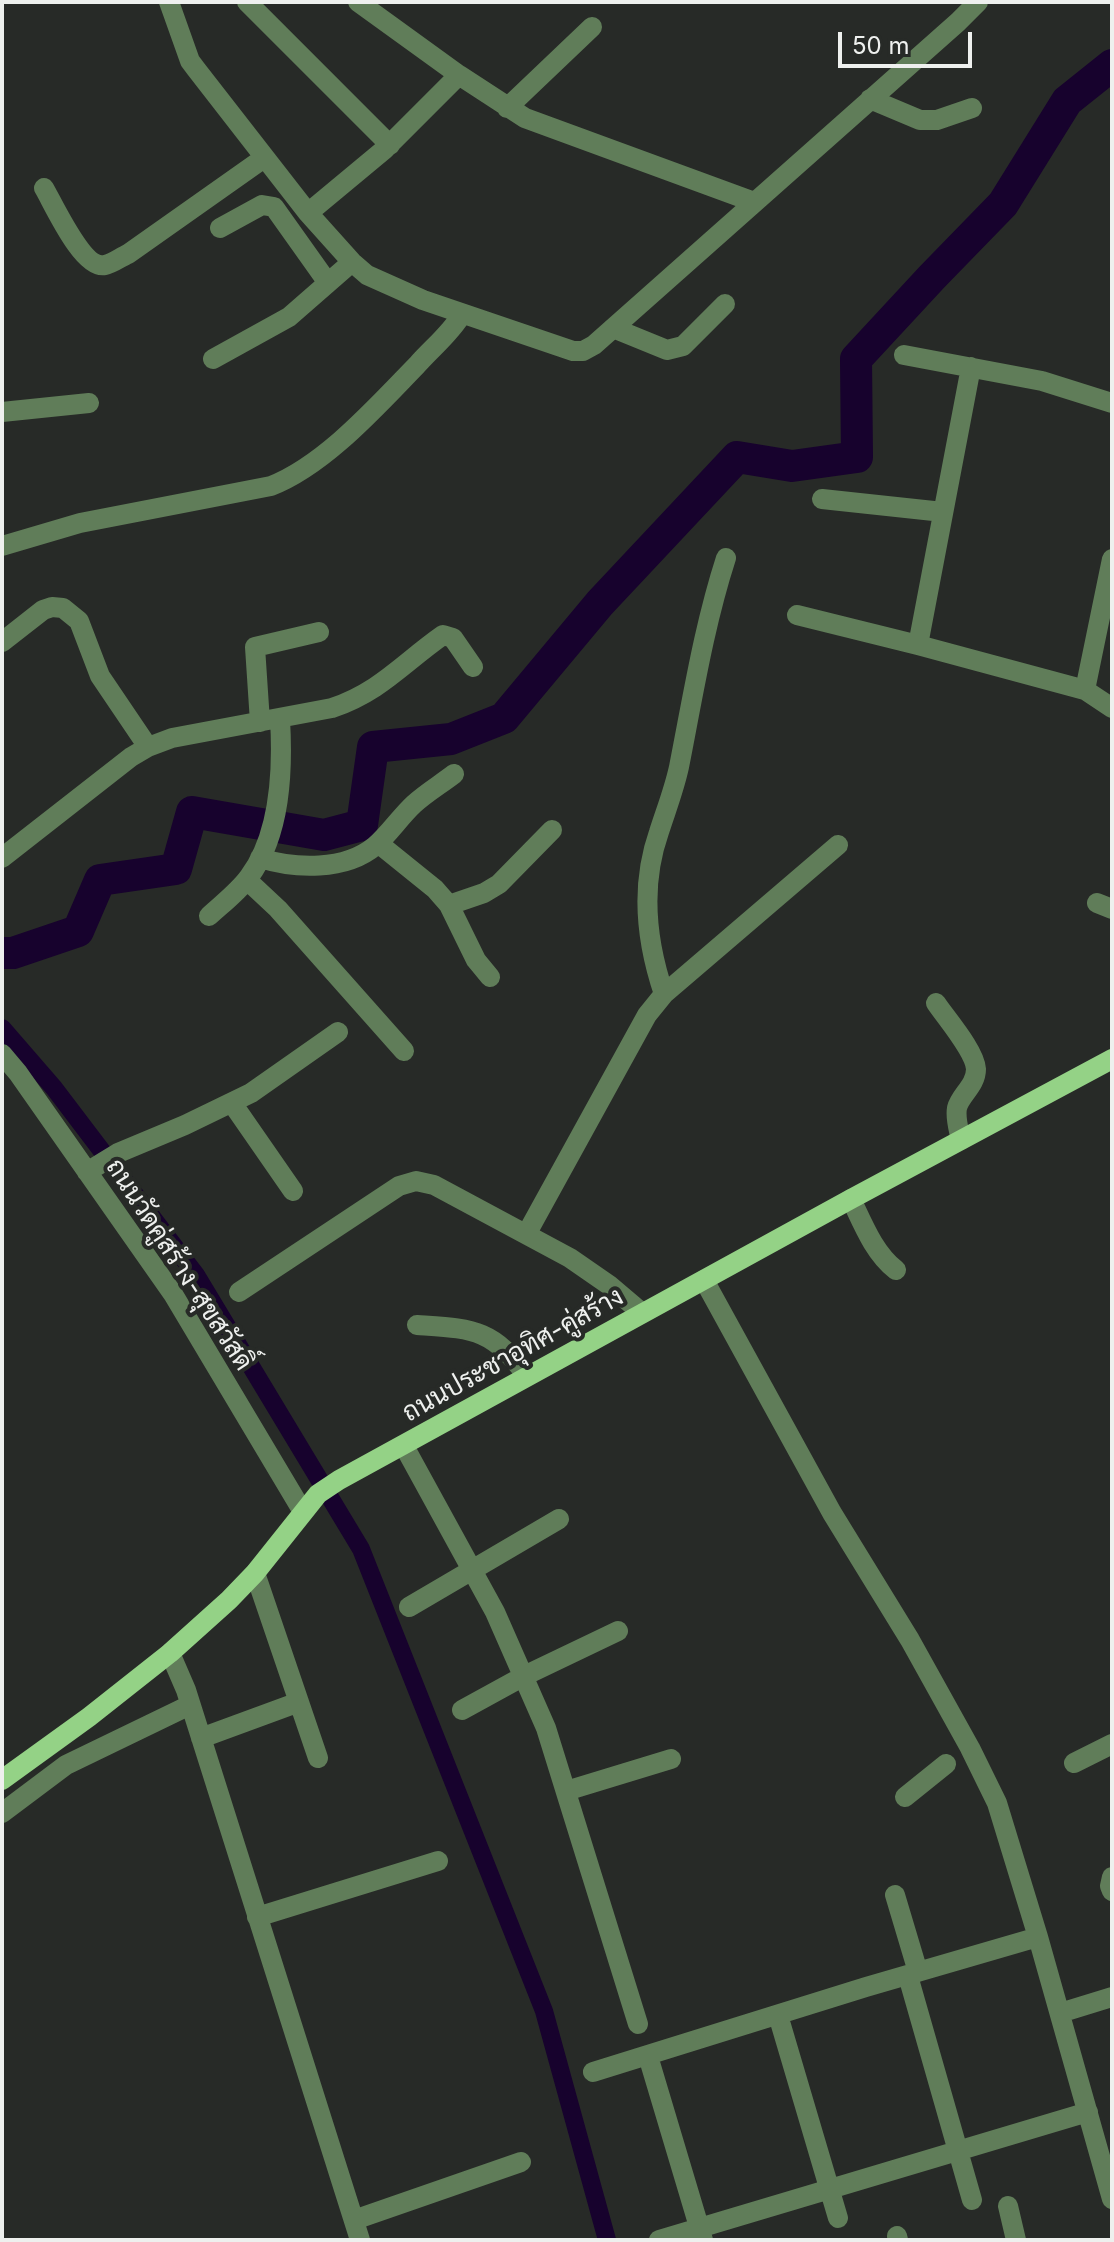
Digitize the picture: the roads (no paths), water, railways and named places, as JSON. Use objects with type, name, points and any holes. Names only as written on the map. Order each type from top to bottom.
[{"type":"main road","name":"ถนนประชาอุทิศ-คู่สร้าง","points":[[2,1780],[170,1653],[255,1573],[318,1494],[339,1480],[1112,1059]]},
{"type":"street","points":[[169,2],[190,61],[308,213],[367,275],[423,300],[573,351],[583,351],[594,345],[978,2]]},
{"type":"street","points":[[247,2],[390,145]]},
{"type":"street","points":[[358,2],[507,108],[547,128],[754,202]]},
{"type":"street","points":[[507,108],[592,27]]},
{"type":"street","points":[[308,213],[390,145],[459,75]]},
{"type":"street","points":[[870,99],[920,120],[937,120],[972,108]]},
{"type":"street","points":[[44,188],[78,248],[89,261],[106,265],[128,254],[264,158]]},
{"type":"street","points":[[220,228],[262,205],[274,207],[328,283]]},
{"type":"street","points":[[213,359],[289,317],[352,262]]},
{"type":"street","points":[[613,328],[667,350],[675,349],[683,346],[725,304]]},
{"type":"street","points":[[3,541],[289,480],[321,457],[388,395],[462,314]]},
{"type":"street","points":[[904,355],[1042,381],[1112,403]]},
{"type":"street","points":[[918,645],[971,367]]},
{"type":"street","points":[[2,412],[89,403]]},
{"type":"street","points":[[822,499],[943,512]]},
{"type":"street","points":[[664,994],[653,963],[647,931],[648,883],[658,833],[675,785],[711,604],[726,558]]},
{"type":"street","points":[[1085,690],[1112,559]]},
{"type":"street","points":[[2,642],[43,610],[63,608],[79,621],[100,676],[148,747]]},
{"type":"street","points":[[797,615],[1085,690],[1112,708]]},
{"type":"street","points":[[209,916],[247,880],[260,858],[270,836],[281,781],[283,756],[270,720],[255,647],[319,632]]},
{"type":"street","points":[[2,858],[148,747],[172,738],[332,708],[355,700],[389,679],[443,635],[453,638],[473,667]]},
{"type":"street","points":[[260,858],[279,864],[325,865],[350,860],[378,843],[417,801],[454,774]]},
{"type":"street","points":[[449,905],[484,893],[499,884],[552,830]]},
{"type":"street","points":[[378,843],[435,889],[449,905],[476,960],[490,977]]},
{"type":"street","points":[[527,1233],[647,1015],[664,994],[838,845]]},
{"type":"street","points":[[247,880],[278,909],[404,1051]]},
{"type":"street","points":[[936,1003],[974,1058],[974,1080],[957,1105],[956,1118],[961,1140]]},
{"type":"street","points":[[102,1163],[251,1093],[338,1032]]},
{"type":"street","name":"ถนนวัดคู่สร้าง-สุขสวัสดิ์","points":[[2,1054],[102,1163],[173,1294],[303,1512]]},
{"type":"street","points":[[232,1103],[293,1191]]},
{"type":"street","points":[[239,1292],[399,1186],[416,1181],[434,1185],[570,1258],[642,1313]]},
{"type":"street","points":[[851,1199],[874,1245],[886,1263],[896,1270]]},
{"type":"street","points":[[704,1280],[832,1513],[910,1640],[957,1757],[997,1803],[1088,2112],[1106,2151],[1112,2199]]},
{"type":"street","points":[[417,1325],[484,1333],[511,1354],[527,1376]]},
{"type":"street","points":[[404,1446],[495,1612],[546,1728],[638,2024]]},
{"type":"street","points":[[409,1607],[559,1519]]},
{"type":"street","points":[[255,1573],[318,1758]]},
{"type":"street","points":[[462,1710],[618,1631]]},
{"type":"street","points":[[170,1653],[201,1738],[360,2240]]},
{"type":"street","points":[[201,1738],[299,1702]]},
{"type":"street","points":[[2,1813],[66,1765],[190,1705]]},
{"type":"street","points":[[1074,1763],[1112,1744]]},
{"type":"street","points":[[905,1797],[957,1757]]},
{"type":"street","points":[[566,1791],[671,1759]]},
{"type":"street","points":[[257,1917],[438,1861]]},
{"type":"street","points":[[1112,1877],[1112,1891]]},
{"type":"street","points":[[895,1895],[972,2200]]},
{"type":"street","points":[[593,2072],[1038,1937]]},
{"type":"street","points":[[1060,2013],[1112,1997]]},
{"type":"street","points":[[778,2015],[838,2218]]},
{"type":"street","points":[[648,2056],[701,2234]]},
{"type":"street","points":[[659,2240],[701,2234],[829,2190],[1088,2112]]},
{"type":"street","points":[[354,2220],[521,2162]]},
{"type":"street","points":[[1008,2206],[1016,2240]]},
{"type":"waterway","points":[[2,953],[13,953],[78,931],[100,880],[176,869],[192,812],[324,835],[362,825],[373,747],[451,739],[504,718],[600,603],[737,457],[792,466],[857,457],[856,359],[1003,204],[1067,101],[1112,65]]},
{"type":"waterway","points":[[2,1028],[54,1088],[196,1275],[361,1549],[544,2011],[607,2240]]}]
